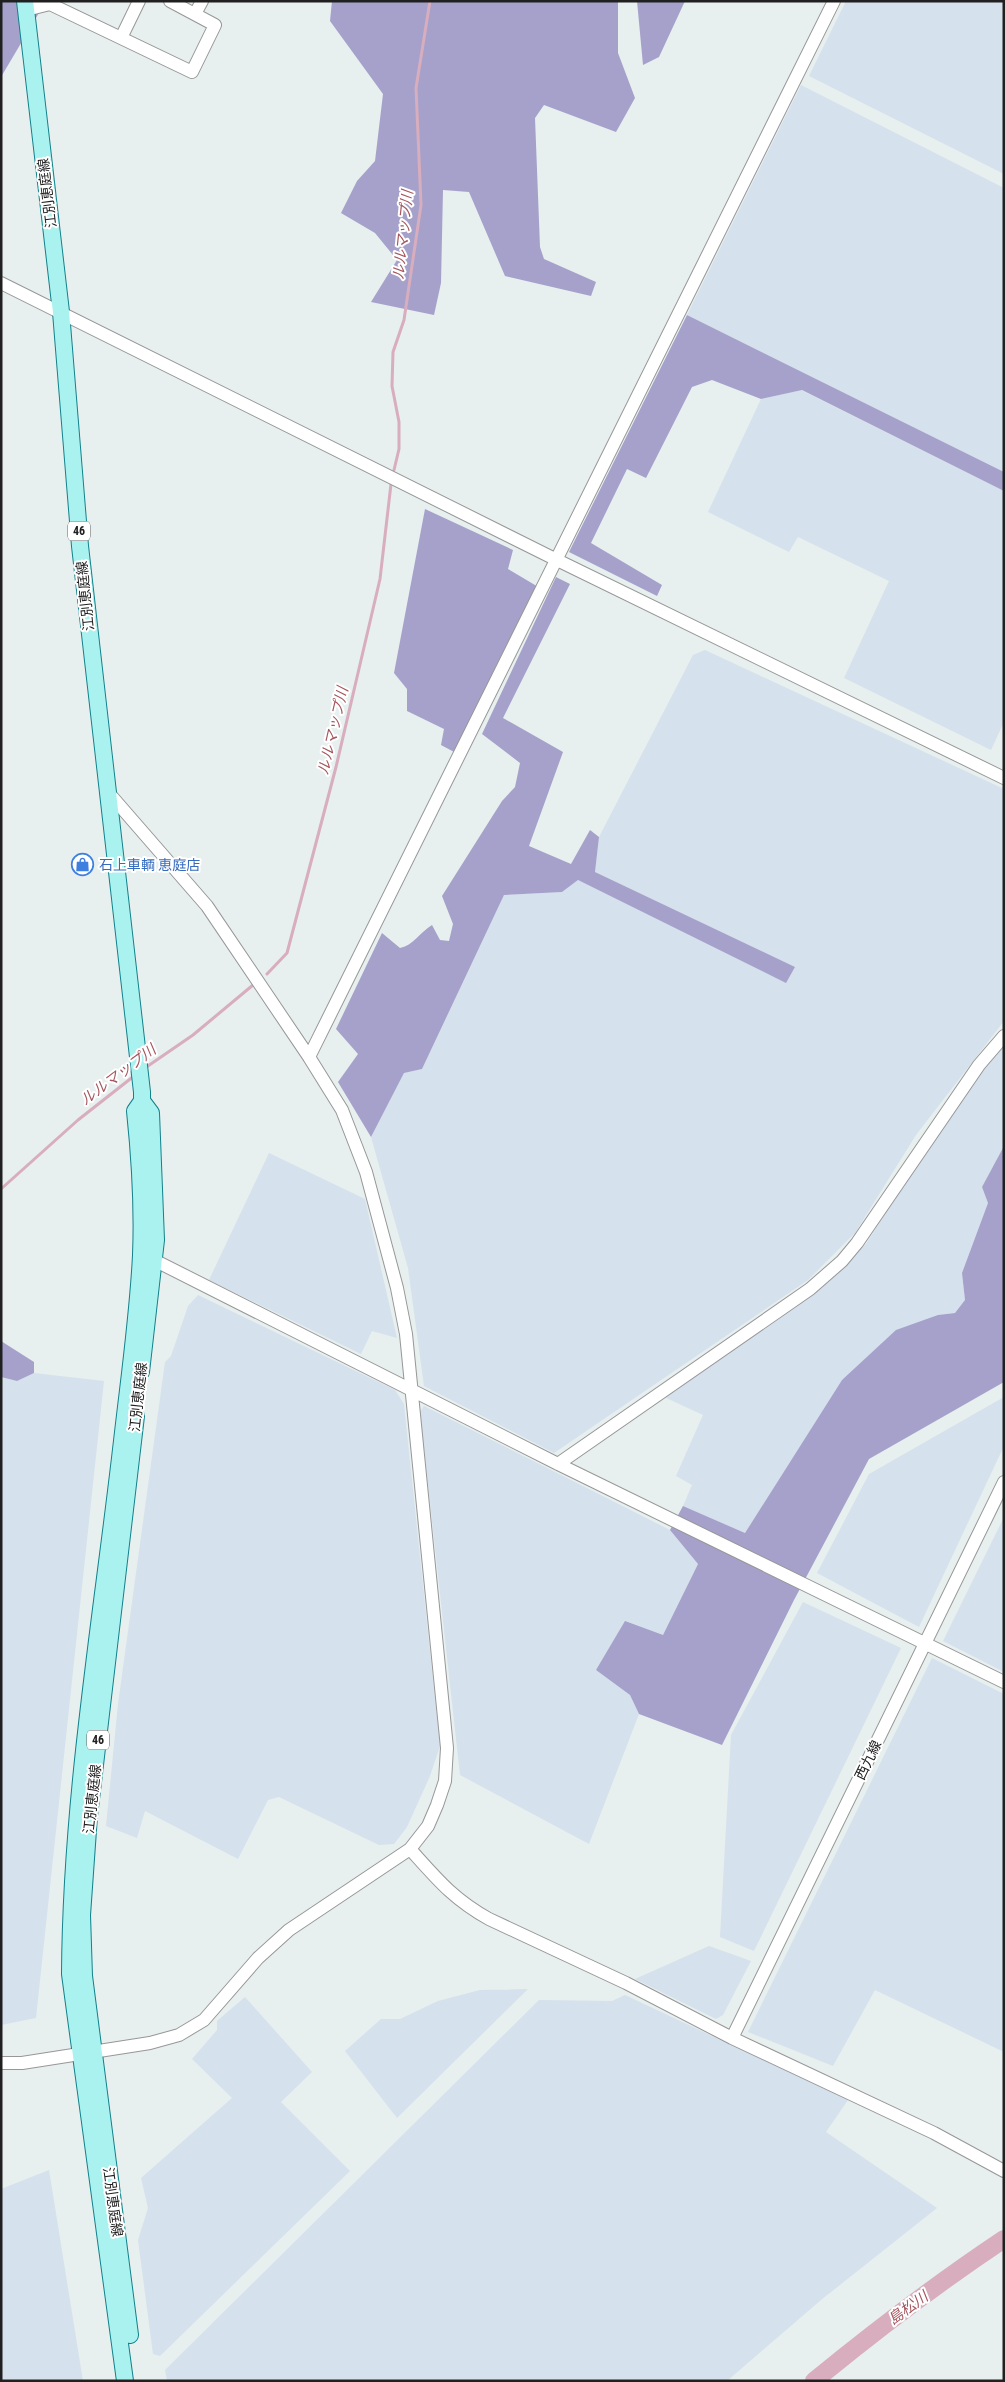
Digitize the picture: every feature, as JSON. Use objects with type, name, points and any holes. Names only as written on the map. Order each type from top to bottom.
[{"type":"main road","name":"江別恵庭線","points":[[25,6],[61,312],[80,546],[107,791],[142,1096],[151,1113],[156,1208],[148,1258],[89,1816],[82,1915],[87,2052],[125,2381]]},
{"type":"main road","name":"江別恵庭線","points":[[87,2052],[136,2381]]},
{"type":"street","points":[[121,38],[139,1]]},
{"type":"street","points":[[25,6],[51,3],[192,72],[215,25],[170,1]]},
{"type":"street","points":[[195,14],[202,1]]},
{"type":"street","points":[[309,1057],[834,1]]},
{"type":"street","points":[[1,282],[557,560],[1004,778]]},
{"type":"street","points":[[1,2063],[22,2063],[150,2043],[179,2035],[204,2020],[258,1958],[289,1930],[410,1849],[428,1826],[445,1781],[447,1748],[406,1334],[397,1288],[366,1172],[342,1110],[309,1057],[207,906],[107,791]]},
{"type":"street","points":[[558,1464],[810,1289],[842,1261],[863,1235],[979,1065],[1004,1036]]},
{"type":"street","points":[[148,1258],[558,1464],[1004,1682]]},
{"type":"street","name":"西九線","points":[[732,2038],[1004,1482]]},
{"type":"street","points":[[410,1849],[448,1892],[467,1907],[626,1983],[732,2038],[934,2133],[1003,2171]]},
{"type":"shaded area","points":[[1,1],[46,1],[1,77]]},
{"type":"shaded area","points":[[332,1],[618,1],[618,53],[635,98],[616,132],[544,105],[535,118],[540,247],[544,259],[596,282],[591,296],[505,276],[469,192],[443,190],[441,283],[434,315],[371,302],[397,260],[375,233],[341,213],[357,181],[375,161],[383,94],[330,21]]},
{"type":"shaded area","points":[[637,1],[685,1],[659,57],[643,65]]},
{"type":"shaded area","points":[[846,1],[1004,1],[1004,174],[809,76]]},
{"type":"shaded area","points":[[801,85],[1004,188],[1004,472],[687,315]]},
{"type":"shaded area","points":[[687,315],[1004,472],[1004,491],[802,390],[761,399],[712,380],[692,387],[646,478],[627,469],[591,543],[662,585],[657,596],[569,552]]},
{"type":"shaded area","points":[[801,390],[1004,491],[1004,722],[991,750],[844,678],[889,581],[798,537],[789,552],[708,512],[761,399]]},
{"type":"shaded area","points":[[425,509],[513,550],[508,569],[540,588],[456,753],[441,745],[444,729],[407,711],[407,689],[394,673]]},
{"type":"shaded area","points":[[556,577],[570,584],[503,718],[563,752],[529,846],[571,864],[590,830],[599,837],[595,872],[795,967],[786,983],[578,880],[562,892],[504,895],[422,1069],[404,1073],[371,1137],[338,1082],[358,1054],[336,1029],[382,933],[400,948],[409,944],[432,925],[440,940],[449,941],[453,924],[442,896],[502,801],[515,787],[520,763],[482,734]]},
{"type":"shaded area","points":[[705,650],[1004,789],[1004,1021],[916,1135],[855,1233],[808,1280],[554,1453],[424,1386],[408,1268],[371,1137],[404,1073],[422,1069],[504,895],[562,892],[578,880],[786,982],[795,967],[595,872],[599,837],[693,655]]},
{"type":"shaded area","points":[[1004,1042],[1004,1146],[982,1187],[988,1203],[962,1273],[965,1300],[955,1313],[938,1315],[842,1380],[745,1533],[683,1506],[692,1485],[676,1476],[703,1415],[664,1397],[820,1286],[866,1244],[913,1170],[990,1058]]},
{"type":"shaded area","points":[[1004,1146],[1004,1382],[869,1459],[794,1600],[722,1745],[639,1714],[630,1695],[596,1670],[625,1621],[663,1635],[698,1564],[670,1530],[683,1506],[745,1533],[842,1380],[896,1330],[938,1315],[955,1313],[965,1300],[962,1273],[988,1203],[982,1187]]},
{"type":"shaded area","points":[[269,1153],[365,1199],[397,1338],[372,1331],[361,1354],[209,1280]]},
{"type":"shaded area","points":[[198,1295],[395,1390],[404,1404],[440,1746],[430,1776],[407,1827],[394,1844],[379,1845],[279,1797],[268,1800],[238,1859],[145,1811],[137,1838],[106,1826],[118,1704],[165,1362],[171,1356],[188,1306]]},
{"type":"shaded area","points":[[1,1341],[34,1362],[34,1373],[17,1381],[1,1377]]},
{"type":"shaded area","points":[[34,1373],[104,1381],[36,2018],[1,2025],[1,1377],[17,1381]]},
{"type":"shaded area","points":[[1004,1397],[1004,1446],[919,1627],[817,1573],[869,1474]]},
{"type":"shaded area","points":[[424,1406],[670,1530],[698,1564],[663,1635],[596,1670],[630,1695],[639,1714],[589,1844],[460,1775],[420,1412]]},
{"type":"shaded area","points":[[1004,1517],[1004,1672],[943,1641]]},
{"type":"shaded area","points":[[803,1602],[901,1648],[754,1951],[720,1937],[731,1735]]},
{"type":"shaded area","points":[[932,1658],[1004,1694],[1004,2052],[875,1990],[833,2066],[748,2032]]},
{"type":"shaded area","points":[[709,1946],[751,1961],[723,2015],[716,2019],[635,1979]]},
{"type":"shaded area","points":[[528,1989],[397,2118],[345,2051],[381,2019],[400,2019],[438,2001],[480,1990]]},
{"type":"shaded area","points":[[625,1995],[848,2100],[826,2132],[937,2208],[821,2300],[727,2381],[167,2381],[165,2370],[539,2000],[612,2001]]},
{"type":"shaded area","points":[[245,1997],[312,2072],[281,2102],[350,2171],[160,2356],[153,2354],[138,2240],[148,2208],[141,2178],[232,2098],[192,2059],[217,2030],[217,2021]]},
{"type":"shaded area","points":[[49,2170],[83,2381],[1,2381],[1,2189]]},
{"type":"waterway","name":"ルルマップ川","points":[[394,470],[399,449],[399,422],[392,386],[393,352],[404,320],[421,205],[416,88],[430,1]]},
{"type":"waterway","name":"ルルマップ川","points":[[267,974],[287,953],[336,767],[380,579],[391,484]]},
{"type":"waterway","name":"ルルマップ川","points":[[145,1068],[193,1035],[253,985]]},
{"type":"waterway","name":"ルルマップ川","points":[[1,1189],[78,1120],[134,1076]]},
{"type":"waterway","name":"島松川","points":[[814,2381],[907,2308],[1004,2239]]},
{"type":"place","name":"石上車輌 恵庭店","points":[[83,865]]}]
